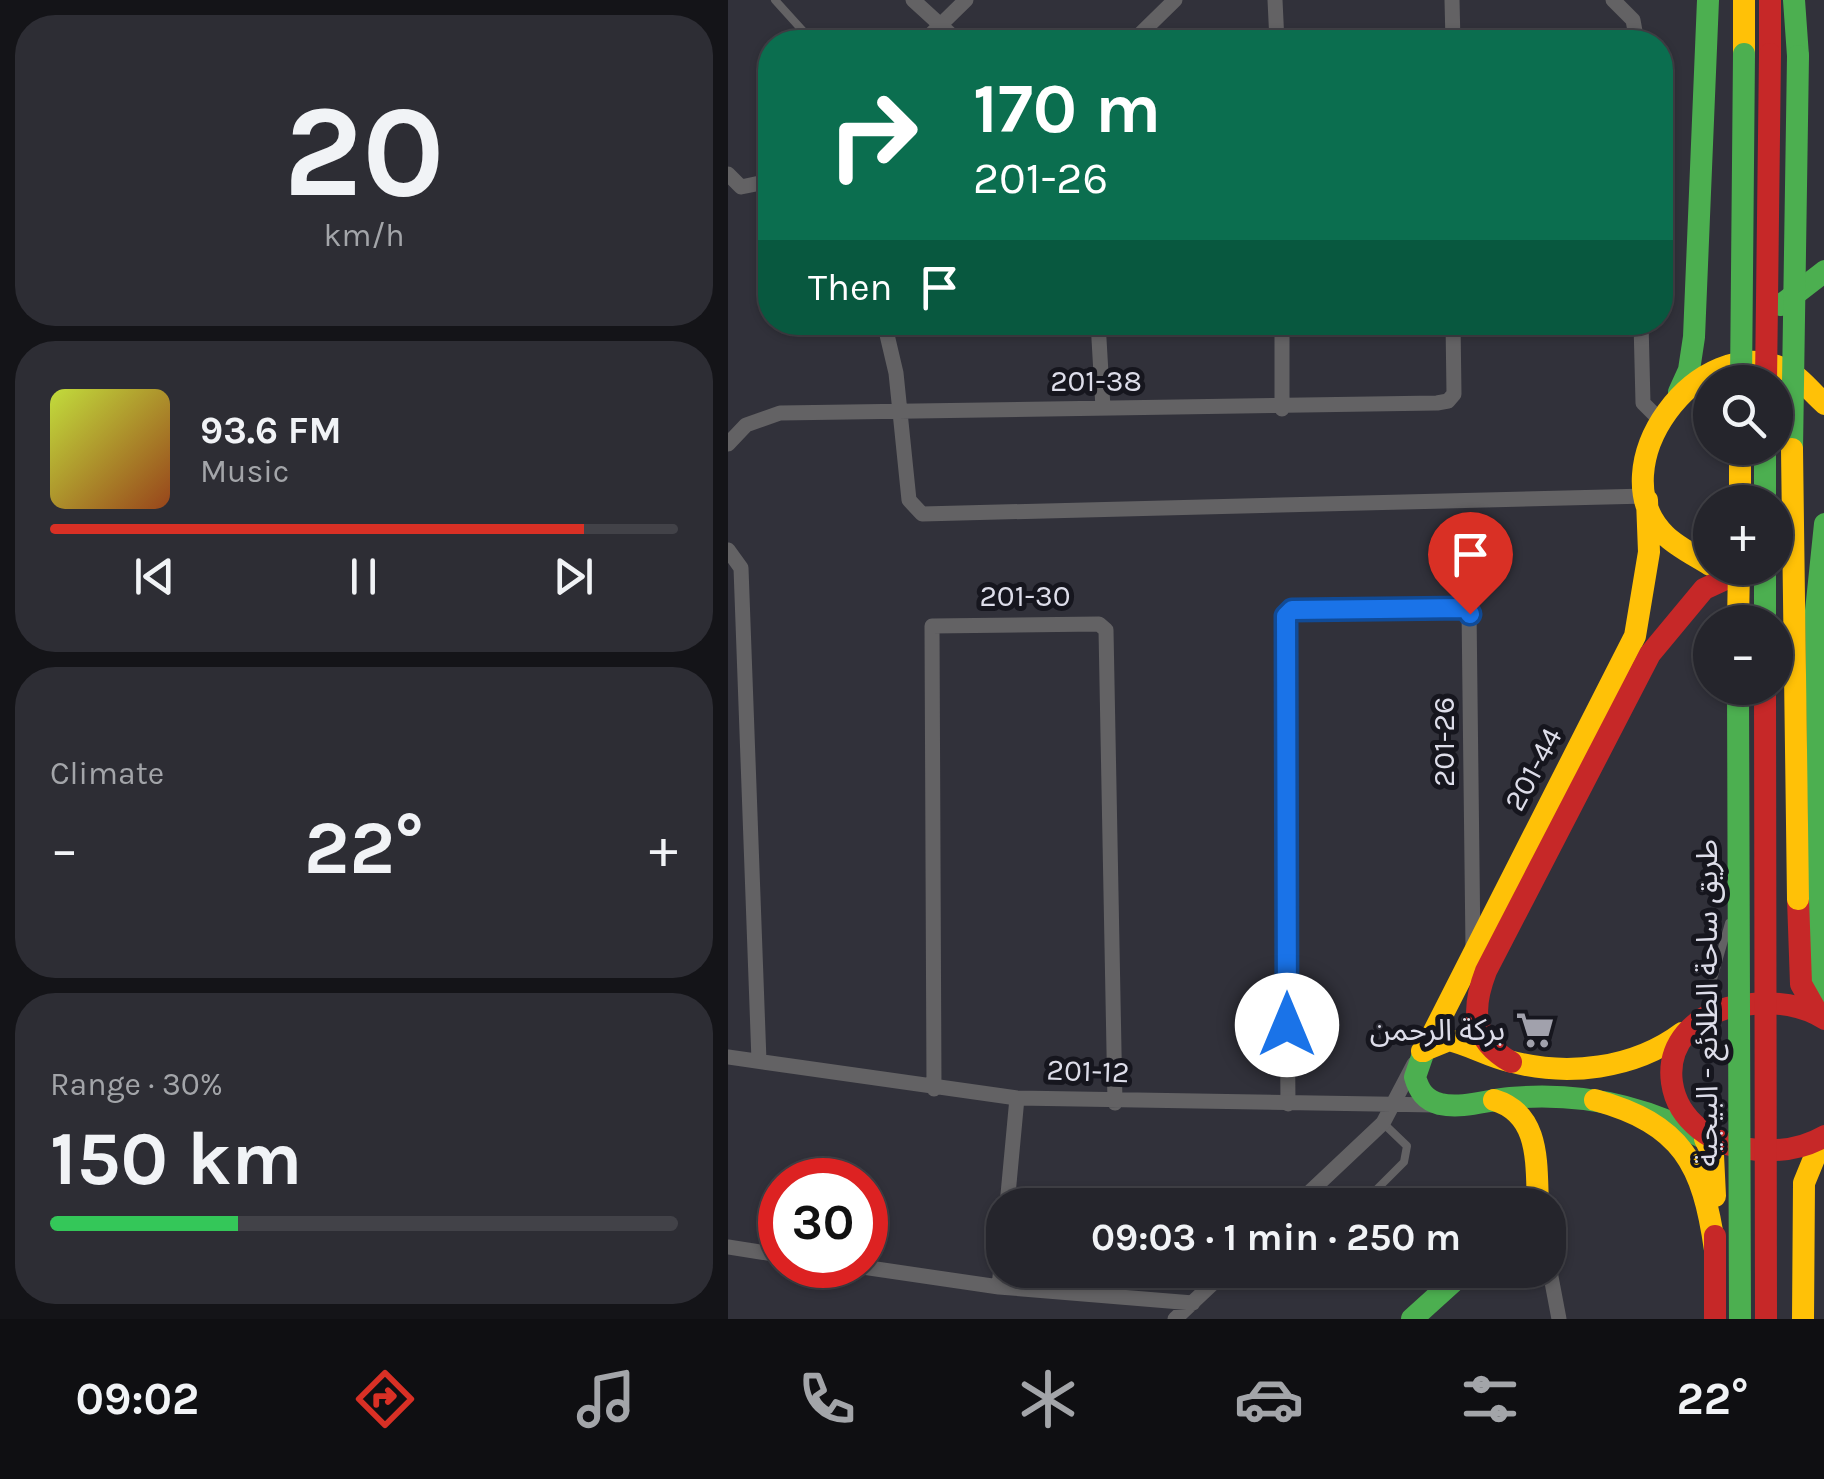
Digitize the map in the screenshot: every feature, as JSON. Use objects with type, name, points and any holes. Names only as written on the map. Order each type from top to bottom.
[{"type":"main road","points":[[1659,418],[1679,392],[1689,370],[1694,336],[1708,0]]},
{"type":"main road","points":[[1744,0],[1744,365]]},
{"type":"main road","points":[[1766,365],[1770,0]]},
{"type":"main road","points":[[1794,0],[1798,56],[1790,344],[1798,899],[1801,984],[1822,1016]]},
{"type":"main road","points":[[1754,365],[1768,354],[1782,303],[1810,287],[1824,270]]},
{"type":"main road","points":[[1793,377],[1824,404]]},
{"type":"main road","points":[[1679,392],[1693,382]]},
{"type":"main road","name":"201-44","points":[[1419,1056],[1636,636],[1649,552],[1646,452],[1659,418]]},
{"type":"main road","points":[[1647,498],[1672,541],[1693,554]]},
{"type":"main road","points":[[1793,550],[1824,516]]},
{"type":"main road","points":[[1822,1016],[1816,610],[1824,524]]},
{"type":"main road","points":[[1511,1062],[1486,1048],[1475,1027],[1476,997],[1486,971],[1650,654],[1704,589],[1713,585]]},
{"type":"main road","name":"طريق ساحة الطلائع - البيجية","points":[[1738,705],[1740,1319]]},
{"type":"main road","name":"طريق ساحة الطلائع - البيجية","points":[[1764,705],[1766,1319]]},
{"type":"main road","points":[[1449,1105],[1428,1100],[1420,1092],[1414,1071],[1419,1056],[1449,1040],[1511,1062],[1563,1067],[1632,1059],[1662,1049],[1702,1016],[1742,1002],[1780,1003],[1822,1016]]},
{"type":"main road","points":[[1702,1016],[1675,1050],[1671,1086],[1686,1121],[1705,1139],[1715,1174],[1715,1319]]},
{"type":"main road","points":[[1533,1143],[1541,1110],[1584,1099],[1653,1120],[1687,1152],[1707,1196],[1714,1250]]},
{"type":"main road","name":"201-12","points":[[1449,1105],[1488,1100],[1584,1099],[1653,1110],[1730,1148],[1761,1150],[1824,1144]]},
{"type":"main road","points":[[1488,1100],[1517,1108],[1527,1120],[1537,1188]]},
{"type":"main road","points":[[1803,1319],[1802,1225],[1810,1184],[1824,1144]]},
{"type":"main road","points":[[1412,1319],[1437,1308],[1452,1288]]},
{"type":"street","points":[[914,0],[947,30]]},
{"type":"street","points":[[935,30],[966,0]]},
{"type":"street","points":[[1144,30],[1175,0]]},
{"type":"street","points":[[1275,0],[1276,30]]},
{"type":"street","points":[[1452,0],[1453,30]]},
{"type":"street","points":[[1613,0],[1633,20],[1634,30]]},
{"type":"street","points":[[728,174],[741,187],[758,183]]},
{"type":"street","points":[[886,335],[910,500],[922,514],[1647,498]]},
{"type":"street","points":[[1099,335],[1103,408]]},
{"type":"street","points":[[1282,335],[1282,409]]},
{"type":"street","name":"201-38","points":[[728,444],[746,425],[780,414],[900,409],[1282,409],[1448,401],[1454,394],[1453,335]]},
{"type":"street","points":[[1641,335],[1642,396],[1646,409],[1659,418]]},
{"type":"street","points":[[728,550],[741,568],[759,1062]]},
{"type":"street","name":"201-26","points":[[1288,1104],[1284,627],[1292,610],[1469,609],[1473,949]]},
{"type":"street","name":"201-30","points":[[934,1089],[932,626],[1100,624],[1106,630],[1115,1103]]},
{"type":"street","points":[[1314,1188],[1383,1122],[1419,1056]]},
{"type":"street","name":"201-12","points":[[728,1057],[1016,1098],[1115,1103],[1449,1105]]},
{"type":"street","points":[[1008,1188],[1016,1098]]},
{"type":"street","points":[[728,1248],[758,1252]]},
{"type":"street","points":[[888,1271],[986,1285]]},
{"type":"street","points":[[1011,1288],[1193,1303]]},
{"type":"street","points":[[1175,1319],[1209,1288]]},
{"type":"street","points":[[1553,1288],[1559,1319]]},
{"type":"lane","points":[[775,0],[802,30]]},
{"type":"lane","points":[[1702,1016],[1731,914]]},
{"type":"lane","points":[[1378,1188],[1404,1162],[1407,1146],[1383,1122]]},
{"type":"traffic: fast","points":[[1679,392],[1689,370],[1694,337],[1708,0]]},
{"type":"traffic: fast","points":[[1794,0],[1798,56]]},
{"type":"traffic: fast","points":[[1741,365],[1744,54]]},
{"type":"traffic: fast","points":[[1793,384],[1798,56]]},
{"type":"traffic: fast","points":[[1781,305],[1825,271]]},
{"type":"traffic: fast","points":[[1765,465],[1765,485]]},
{"type":"traffic: fast","points":[[1825,524],[1816,611],[1820,961],[1825,1013]]},
{"type":"traffic: fast","points":[[1765,585],[1765,605]]},
{"type":"traffic: fast","points":[[1738,705],[1740,1319]]},
{"type":"traffic: fast","points":[[1424,1051],[1415,1077],[1418,1087],[1440,1104],[1536,1097],[1586,1099],[1658,1117],[1705,1139]]},
{"type":"traffic: fast","points":[[1412,1319],[1446,1288]]},
{"type":"traffic: slow","points":[[1744,0],[1744,54]]},
{"type":"traffic: slow","points":[[1693,554],[1665,535],[1647,507],[1643,475],[1650,442],[1667,412],[1691,386],[1720,369],[1752,362],[1790,372],[1825,404]]},
{"type":"traffic: slow","points":[[1740,465],[1740,485]]},
{"type":"traffic: slow","points":[[1792,465],[1798,899]]},
{"type":"traffic: slow","points":[[1424,1051],[1635,636],[1649,552],[1647,500]]},
{"type":"traffic: slow","points":[[1738,605],[1739,585]]},
{"type":"traffic: slow","points":[[1422,1051],[1449,1040],[1531,1066],[1577,1069],[1643,1055],[1682,1033]]},
{"type":"traffic: slow","points":[[1494,1100],[1509,1107],[1528,1129],[1536,1157],[1537,1188]]},
{"type":"traffic: slow","points":[[1595,1100],[1649,1121],[1683,1152],[1703,1194],[1715,1250]]},
{"type":"traffic: slow","points":[[1705,1139],[1713,1155],[1715,1196]]},
{"type":"traffic: slow","points":[[1803,1319],[1804,1183],[1822,1139]]},
{"type":"traffic: jam","points":[[1770,0],[1770,54]]},
{"type":"traffic: jam","points":[[1766,365],[1770,54]]},
{"type":"traffic: jam","points":[[1511,1062],[1489,1044],[1478,1023],[1478,999],[1486,971],[1650,654],[1704,589],[1713,585]]},
{"type":"traffic: jam","points":[[1765,705],[1766,1319]]},
{"type":"traffic: jam","points":[[1798,899],[1801,984],[1818,1014]]},
{"type":"traffic: jam","points":[[1825,1019],[1806,1009],[1775,1003],[1743,1005],[1709,1015],[1686,1034],[1673,1057],[1672,1083],[1681,1108],[1700,1129],[1728,1144],[1782,1150],[1804,1146],[1825,1136]]},
{"type":"traffic: jam","points":[[1715,1236],[1715,1319]]},
{"type":"place","name":"بركة الرحمن","points":[[1535,1030]]},
{"type":"route","points":[[1287,1025],[1286,616],[1292,610],[1396,608],[1466,608],[1470,614]]}]
